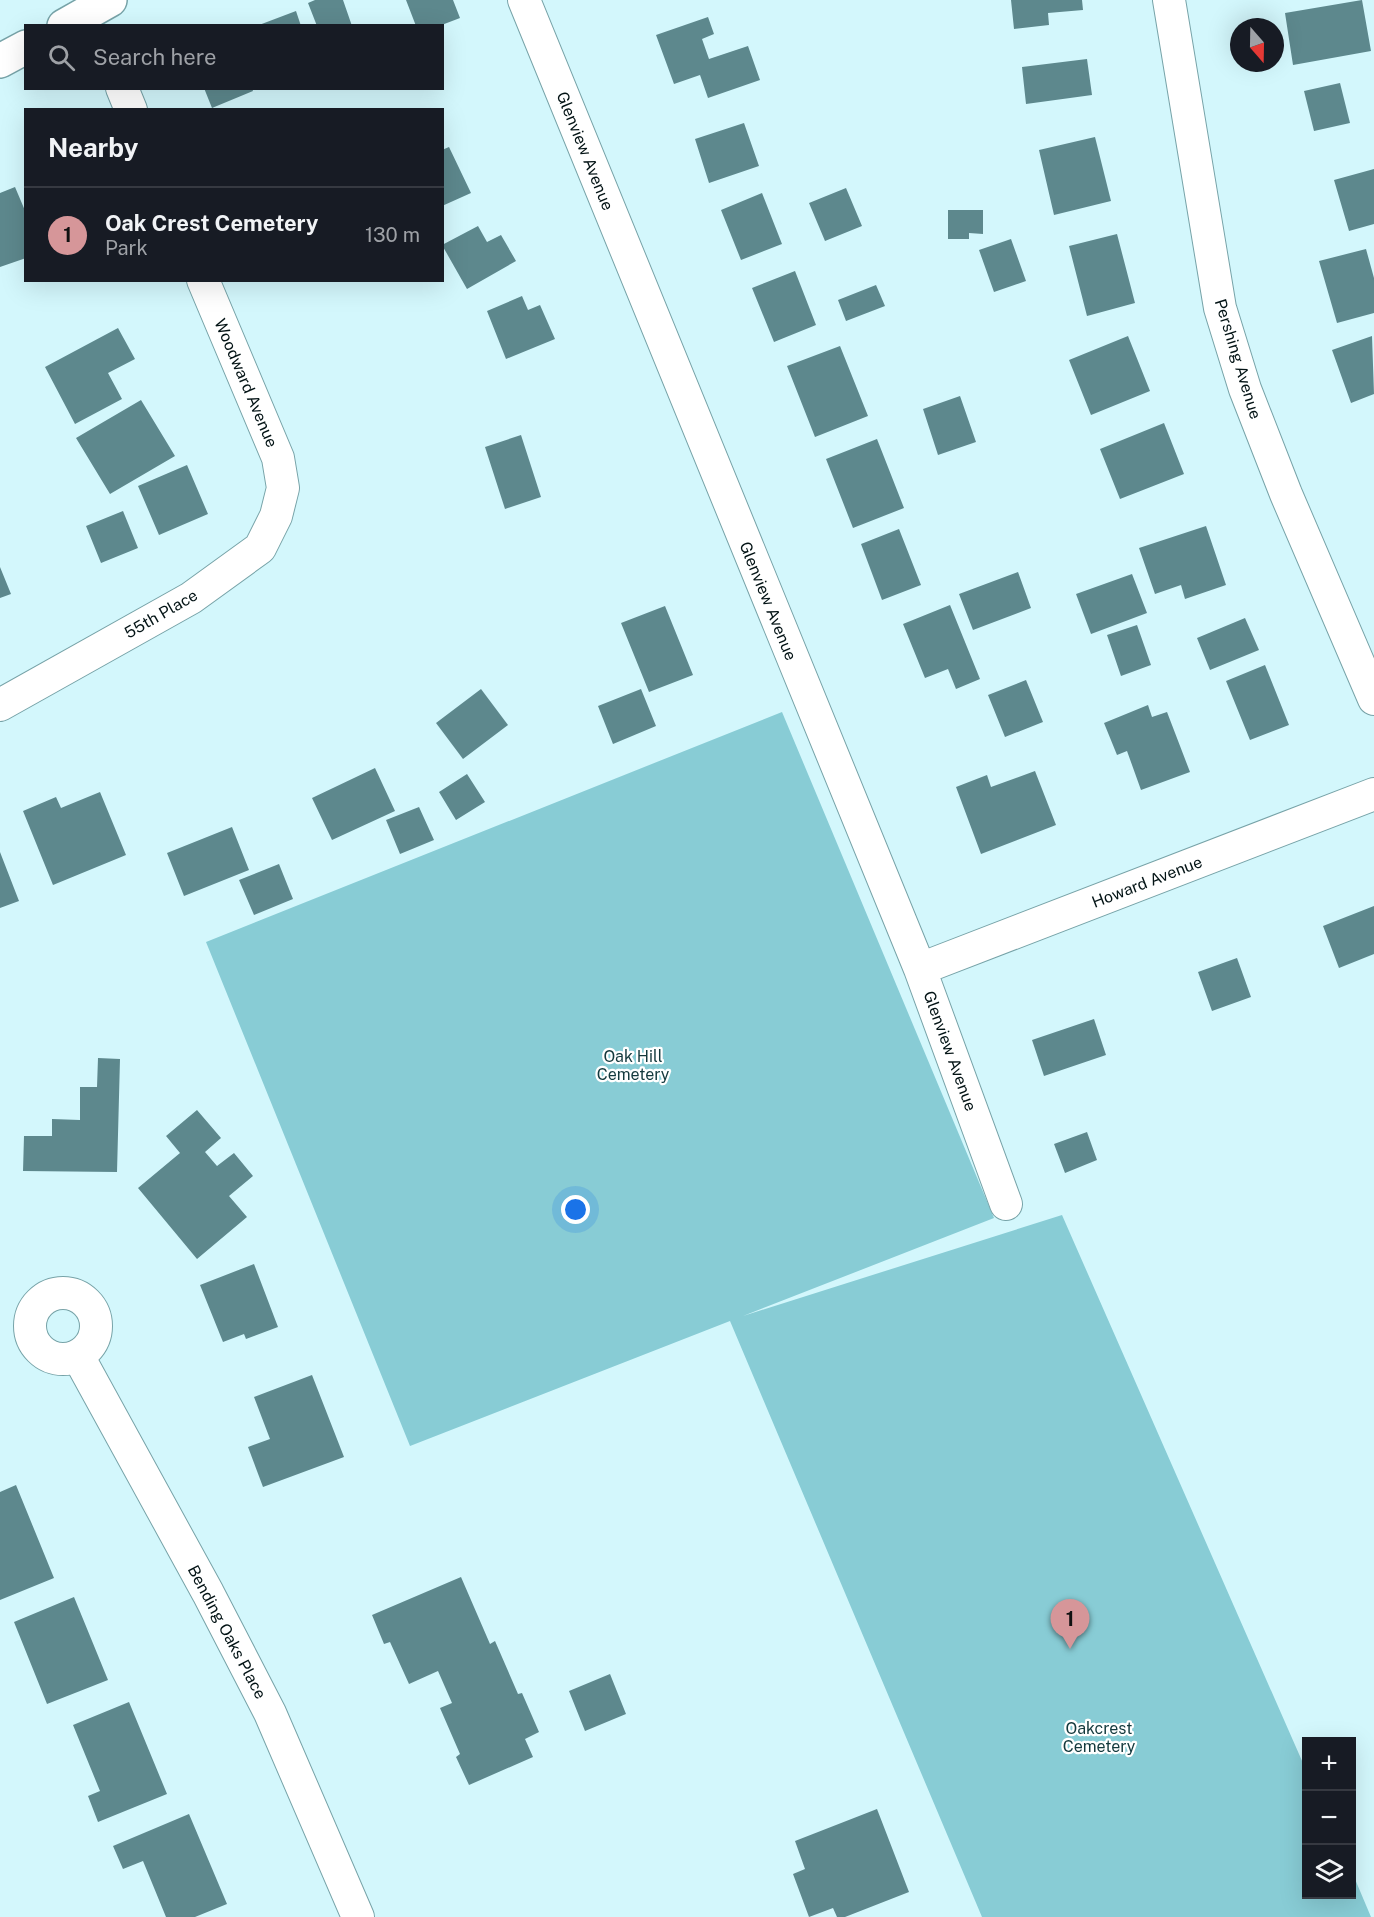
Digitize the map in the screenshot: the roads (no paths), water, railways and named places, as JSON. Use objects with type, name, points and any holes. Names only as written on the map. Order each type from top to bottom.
[{"type":"main road","points":[[68,24],[98,9]]},
{"type":"main road","points":[[0,61],[24,48]]},
{"type":"street","name":"Glenview Avenue","points":[[524,0],[920,969],[1006,1204]]},
{"type":"street","name":"Pershing Avenue","points":[[1169,0],[1220,308],[1245,388],[1286,494],[1374,699]]},
{"type":"street","points":[[123,90],[130,108]]},
{"type":"street","name":"Woodward Avenue","points":[[204,282],[278,458],[283,488]]},
{"type":"street","name":"55th Place","points":[[0,705],[191,598],[260,548],[276,516],[283,488]]},
{"type":"street","name":"Howard Avenue","points":[[920,969],[1374,794]]},
{"type":"street","name":"Bending Oaks Place","points":[[78,1356],[270,1713],[358,1917]]},
{"type":"place","name":"Oak Crest Cemetery","points":[[1070,1649]]},
{"type":"park label","name":"Oak Hill Cemetery","points":[[633,1065]]},
{"type":"park label","name":"Oakcrest Cemetery","points":[[1099,1737]]}]
